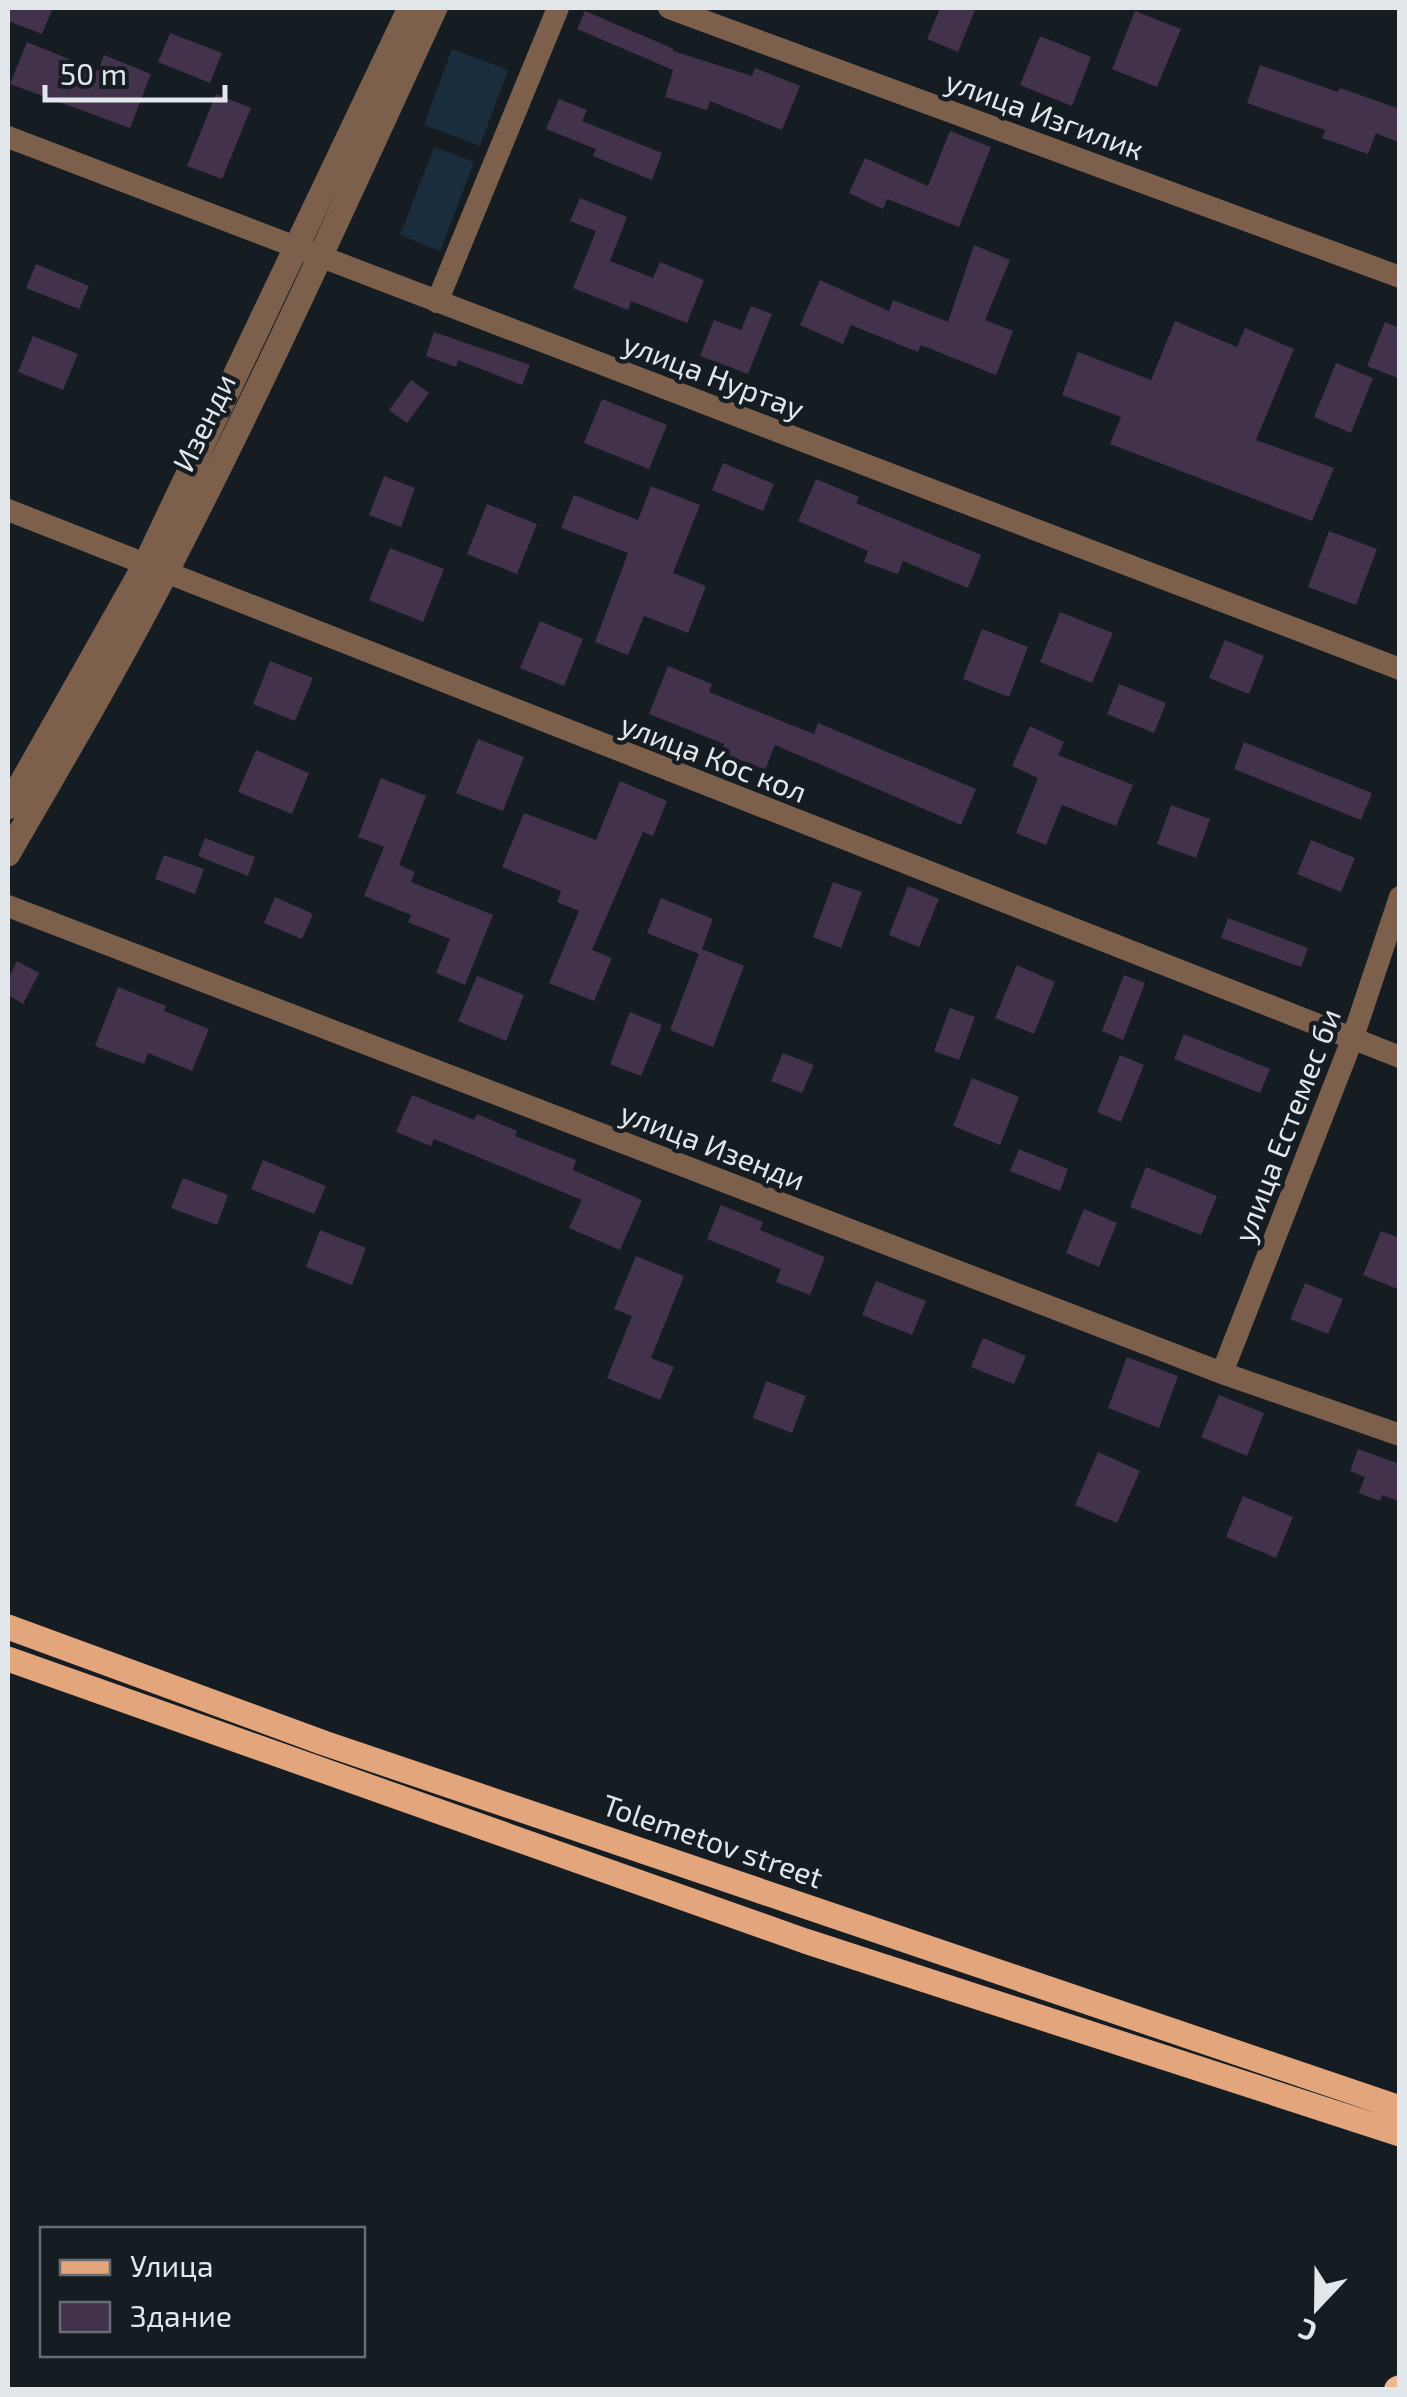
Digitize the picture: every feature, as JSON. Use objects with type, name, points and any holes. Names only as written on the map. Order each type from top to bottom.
[{"type":"main road","name":"Tolemetov street","points":[[8,1627],[324,1742],[1400,2108]]},
{"type":"main road","points":[[8,1659],[805,1941],[1400,2134]]},
{"type":"street","name":"Изенди","points":[[308,252],[410,8]]},
{"type":"street","name":"Изенди","points":[[8,854],[101,693],[155,569],[308,252],[435,8]]},
{"type":"street","points":[[438,302],[558,8]]},
{"type":"street","name":"улица Изгилик","points":[[669,8],[1400,277]]},
{"type":"street","name":"улица Нуртау","points":[[8,136],[1400,669]]},
{"type":"street","name":"улица Кос кол","points":[[8,510],[1400,1057]]},
{"type":"street","name":"Изенди","points":[[8,806],[155,569]]},
{"type":"street","name":"улица Естемес би","points":[[1222,1373],[1352,1040],[1400,898]]},
{"type":"street","name":"улица Изенди","points":[[8,906],[1222,1373],[1400,1435]]},
{"type":"shaded area","points":[[452,49],[508,70],[480,146],[424,125]]},
{"type":"shaded area","points":[[434,147],[474,162],[440,251],[400,235]]},
{"type":"building","points":[[8,8],[53,8],[42,34],[8,21]]},
{"type":"building","points":[[940,8],[976,8],[958,52],[927,39]]},
{"type":"building","points":[[585,11],[673,51],[752,76],[755,68],[800,86],[782,130],[710,101],[707,110],[665,97],[673,70],[577,29]]},
{"type":"building","points":[[1135,11],[1181,29],[1157,87],[1112,69]]},
{"type":"building","points":[[170,33],[222,53],[210,83],[158,62]]},
{"type":"building","points":[[1040,36],[1091,57],[1072,106],[1020,85]]},
{"type":"building","points":[[27,42],[98,71],[104,55],[151,74],[130,128],[10,84]]},
{"type":"building","points":[[1260,65],[1400,109],[1400,143],[1376,133],[1368,154],[1322,138],[1325,130],[1247,103]]},
{"type":"building","points":[[216,94],[251,108],[222,179],[187,166]]},
{"type":"building","points":[[559,99],[587,110],[582,121],[662,153],[652,180],[593,156],[596,149],[546,129]]},
{"type":"building","points":[[950,131],[991,147],[959,227],[887,199],[883,209],[849,193],[865,158],[928,186]]},
{"type":"building","points":[[580,198],[627,217],[610,261],[653,278],[660,262],[704,280],[687,323],[631,301],[628,310],[573,288],[596,231],[570,221]]},
{"type":"building","points":[[974,245],[1010,260],[985,320],[1013,331],[996,375],[921,345],[918,352],[851,325],[843,344],[800,325],[820,280],[889,311],[893,300],[948,322]]},
{"type":"building","points":[[36,264],[89,286],[79,309],[26,288]]},
{"type":"building","points":[[751,306],[772,314],[748,374],[700,356],[714,320],[741,330]]},
{"type":"building","points":[[1175,321],[1237,347],[1245,328],[1294,349],[1256,440],[1334,468],[1312,521],[1110,444],[1121,417],[1062,395],[1078,352],[1151,380]]},
{"type":"building","points":[[1385,322],[1400,328],[1400,379],[1367,366]]},
{"type":"building","points":[[434,332],[530,365],[522,385],[458,360],[456,367],[426,356]]},
{"type":"building","points":[[33,336],[78,354],[63,390],[18,372]]},
{"type":"building","points":[[1336,363],[1373,378],[1351,433],[1314,417]]},
{"type":"building","points":[[411,380],[429,393],[407,423],[389,410]]},
{"type":"building","points":[[602,399],[667,425],[649,469],[584,443]]},
{"type":"building","points":[[723,463],[774,484],[763,511],[712,490]]},
{"type":"building","points":[[384,476],[415,488],[401,527],[369,515]]},
{"type":"building","points":[[816,479],[859,497],[856,503],[981,555],[968,588],[903,561],[898,574],[864,562],[868,551],[798,521]]},
{"type":"building","points":[[651,486],[700,505],[673,573],[706,586],[688,633],[644,616],[628,655],[595,642],[628,553],[561,528],[574,495],[638,520]]},
{"type":"building","points":[[487,504],[537,524],[517,574],[467,554]]},
{"type":"building","points":[[1329,531],[1377,549],[1356,605],[1308,587]]},
{"type":"building","points":[[390,548],[444,569],[423,622],[369,600]]},
{"type":"building","points":[[1060,612],[1113,633],[1092,683],[1040,662]]},
{"type":"building","points":[[540,621],[583,639],[564,686],[520,668]]},
{"type":"building","points":[[982,629],[1028,647],[1009,697],[963,679]]},
{"type":"building","points":[[1225,640],[1264,656],[1249,694],[1209,678]]},
{"type":"building","points":[[270,661],[313,678],[295,721],[253,704]]},
{"type":"building","points":[[668,666],[712,684],[709,692],[814,734],[818,723],[976,789],[961,825],[775,745],[765,770],[721,752],[724,744],[649,714]]},
{"type":"building","points":[[1119,684],[1166,703],[1154,733],[1107,714]]},
{"type":"building","points":[[1030,726],[1064,742],[1058,755],[1133,785],[1116,826],[1062,805],[1046,845],[1016,833],[1038,778],[1012,766]]},
{"type":"building","points":[[478,739],[524,757],[503,811],[456,793]]},
{"type":"building","points":[[1244,742],[1372,793],[1361,820],[1234,769]]},
{"type":"building","points":[[256,750],[309,773],[292,814],[238,792]]},
{"type":"building","points":[[381,778],[426,796],[399,865],[415,872],[411,882],[493,915],[465,985],[436,973],[450,939],[408,922],[411,915],[364,896],[384,847],[358,837]]},
{"type":"building","points":[[620,781],[667,801],[653,836],[643,832],[592,950],[612,958],[594,1001],[549,983],[579,911],[557,902],[561,891],[502,867],[524,813],[596,840]]},
{"type":"building","points":[[1171,805],[1210,819],[1196,858],[1157,844]]},
{"type":"building","points":[[205,838],[255,857],[248,876],[198,856]]},
{"type":"building","points":[[1311,840],[1355,858],[1341,892],[1297,874]]},
{"type":"building","points":[[164,855],[204,869],[195,894],[155,879]]},
{"type":"building","points":[[833,882],[862,892],[841,948],[813,937]]},
{"type":"building","points":[[908,886],[939,899],[919,947],[889,935]]},
{"type":"building","points":[[275,897],[313,914],[302,939],[264,923]]},
{"type":"building","points":[[661,898],[713,919],[702,949],[744,966],[713,1047],[670,1030],[699,954],[647,933]]},
{"type":"building","points":[[1228,918],[1308,948],[1301,967],[1221,938]]},
{"type":"building","points":[[17,961],[39,973],[23,1004],[8,995],[8,979]]},
{"type":"building","points":[[1017,965],[1055,982],[1034,1034],[995,1018]]},
{"type":"building","points":[[1124,975],[1145,983],[1123,1040],[1102,1031]]},
{"type":"building","points":[[477,976],[524,995],[506,1041],[458,1021]]},
{"type":"building","points":[[118,987],[209,1029],[192,1071],[148,1053],[144,1064],[95,1046]]},
{"type":"building","points":[[950,1008],[975,1017],[959,1060],[934,1051]]},
{"type":"building","points":[[630,1012],[662,1025],[641,1076],[610,1064]]},
{"type":"building","points":[[1184,1034],[1270,1069],[1260,1093],[1174,1059]]},
{"type":"building","points":[[783,1053],[814,1065],[802,1093],[771,1081]]},
{"type":"building","points":[[1120,1055],[1144,1065],[1121,1122],[1097,1112]]},
{"type":"building","points":[[972,1078],[1019,1097],[1000,1145],[953,1126]]},
{"type":"building","points":[[412,1095],[474,1120],[477,1114],[517,1131],[515,1136],[576,1160],[573,1170],[642,1200],[620,1250],[569,1228],[582,1200],[434,1139],[431,1146],[396,1132]]},
{"type":"building","points":[[1019,1149],[1068,1169],[1060,1191],[1010,1171]]},
{"type":"building","points":[[263,1160],[326,1186],[314,1214],[251,1189]]},
{"type":"building","points":[[1146,1167],[1217,1196],[1201,1235],[1130,1207]]},
{"type":"building","points":[[183,1178],[228,1195],[217,1225],[171,1208]]},
{"type":"building","points":[[721,1205],[763,1222],[760,1230],[825,1257],[810,1295],[776,1282],[781,1269],[707,1239]]},
{"type":"building","points":[[1084,1209],[1117,1223],[1099,1267],[1066,1253]]},
{"type":"building","points":[[320,1230],[366,1248],[352,1285],[306,1267]]},
{"type":"building","points":[[1381,1231],[1400,1238],[1400,1290],[1363,1275]]},
{"type":"building","points":[[636,1256],[684,1276],[651,1358],[674,1367],[660,1400],[607,1378],[632,1316],[614,1309]]},
{"type":"building","points":[[876,1281],[926,1301],[912,1335],[862,1315]]},
{"type":"building","points":[[1305,1283],[1343,1299],[1328,1334],[1290,1319]]},
{"type":"building","points":[[983,1338],[1026,1356],[1014,1384],[971,1367]]},
{"type":"building","points":[[1127,1357],[1178,1376],[1159,1428],[1108,1408]]},
{"type":"building","points":[[766,1381],[806,1396],[792,1433],[753,1418]]},
{"type":"building","points":[[1219,1395],[1264,1413],[1247,1456],[1201,1437]]},
{"type":"building","points":[[1358,1449],[1400,1464],[1400,1502],[1382,1495],[1380,1501],[1359,1493],[1365,1477],[1350,1471]]},
{"type":"building","points":[[1098,1452],[1140,1471],[1117,1523],[1075,1505]]},
{"type":"building","points":[[1243,1496],[1293,1517],[1276,1558],[1226,1537]]}]
